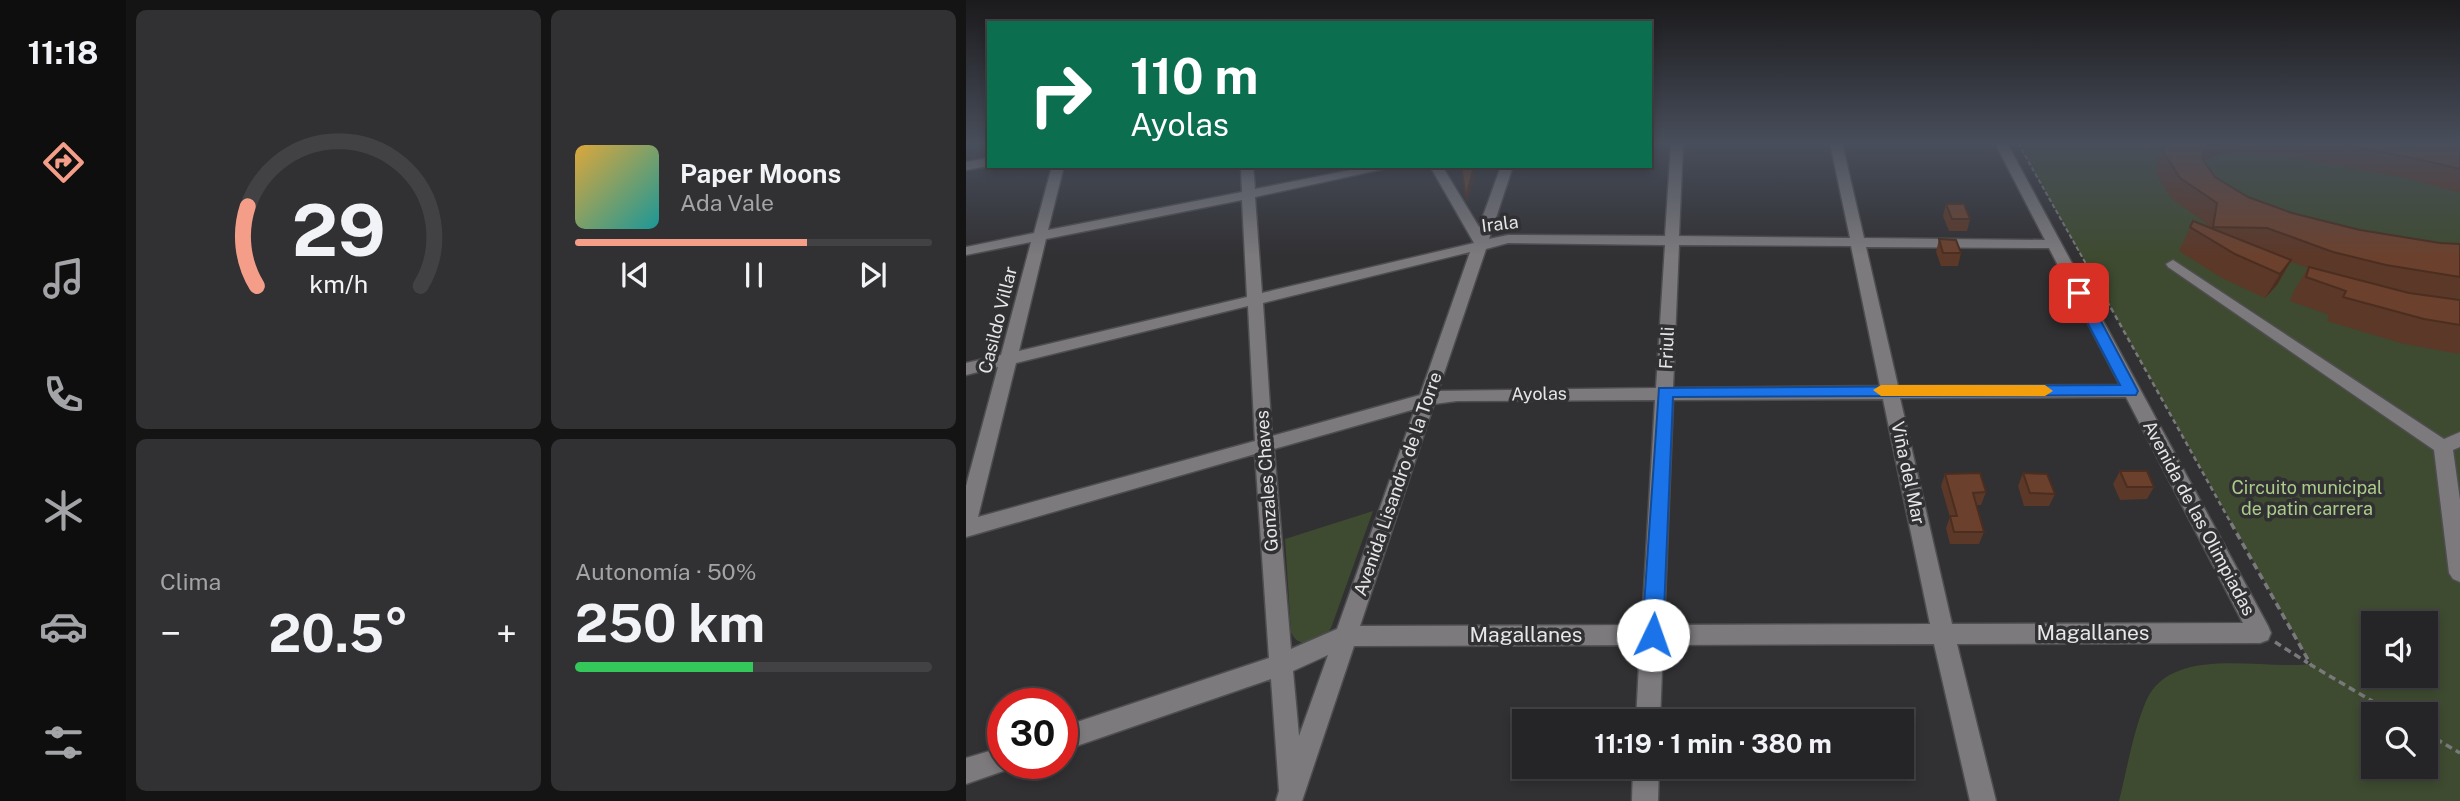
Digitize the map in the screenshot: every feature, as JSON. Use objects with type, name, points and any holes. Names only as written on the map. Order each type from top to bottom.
[{"type":"street","name":"Casildo Villar","points":[[966,527],[1054,180]]},
{"type":"street","name":"Gonzales Chaves","points":[[1248,180],[1290,798]]},
{"type":"street","points":[[966,251],[1321,180]]},
{"type":"street","points":[[1444,180],[1481,243]]},
{"type":"street","name":"Avenida Lisandro de la Torre","points":[[1290,798],[1502,180]]},
{"type":"street","name":"Friuli","points":[[1649,709],[1676,180]]},
{"type":"street","name":"Viña del Mar","points":[[1844,180],[1943,634],[1983,801]]},
{"type":"street","name":"Avenida de las Olimpiadas","points":[[2020,180],[2260,633]]},
{"type":"street","name":"Irala","points":[[966,369],[1481,243],[1508,239],[2053,244]]},
{"type":"street","points":[[2173,264],[2451,443],[2460,573]]},
{"type":"street","name":"Ayolas","points":[[966,527],[1427,399],[1457,395],[1890,390],[2130,391]]},
{"type":"street","name":"Magallanes","points":[[1078,734],[1281,664],[1346,636],[2260,633]]},
{"type":"street","points":[[966,771],[987,764]]},
{"type":"street","points":[[1645,801],[1646,779]]},
{"type":"path","points":[[2039,180],[2311,665]]},
{"type":"path","points":[[2260,633],[2374,702]]},
{"type":"path","points":[[2438,740],[2460,753]]},
{"type":"green space","name":"Circuito municipal de patin carrera","points":[[2039,180],[2460,180],[2460,801],[2119,801],[2141,713],[2158,683],[2175,672],[2196,666],[2243,663],[2311,664]]},
{"type":"green space","points":[[1373,511],[1331,628],[1316,640],[1299,642],[1291,632],[1285,539]]},
{"type":"building","points":[[1463,180],[1470,180],[1466,197]]},
{"type":"building","points":[[2184,180],[2221,180],[2248,197],[2292,213],[2360,230],[2460,244],[2460,277],[2386,265],[2333,252],[2267,228],[2213,227],[2217,203]]},
{"type":"building","points":[[1946,204],[1964,204],[1970,219],[1952,219]]},
{"type":"building","points":[[2193,221],[2291,260],[2280,274],[2235,254],[2190,227]]},
{"type":"building","points":[[1939,239],[1956,240],[1961,253],[1943,253]]},
{"type":"building","points":[[2309,267],[2409,293],[2460,300],[2460,325],[2424,319],[2343,297],[2346,291],[2306,277]]},
{"type":"building","points":[[2120,471],[2147,471],[2154,487],[2127,487]]},
{"type":"building","points":[[1980,473],[1986,492],[1973,493],[1984,532],[1954,532],[1950,516],[1957,516],[1945,474]]},
{"type":"building","points":[[2023,473],[2047,474],[2055,494],[2030,493]]},
{"type":"slow traffic","points":[[1881,390],[2045,391]]},
{"type":"route","points":[[1653,635],[1665,392],[2130,391],[2079,293]]}]
